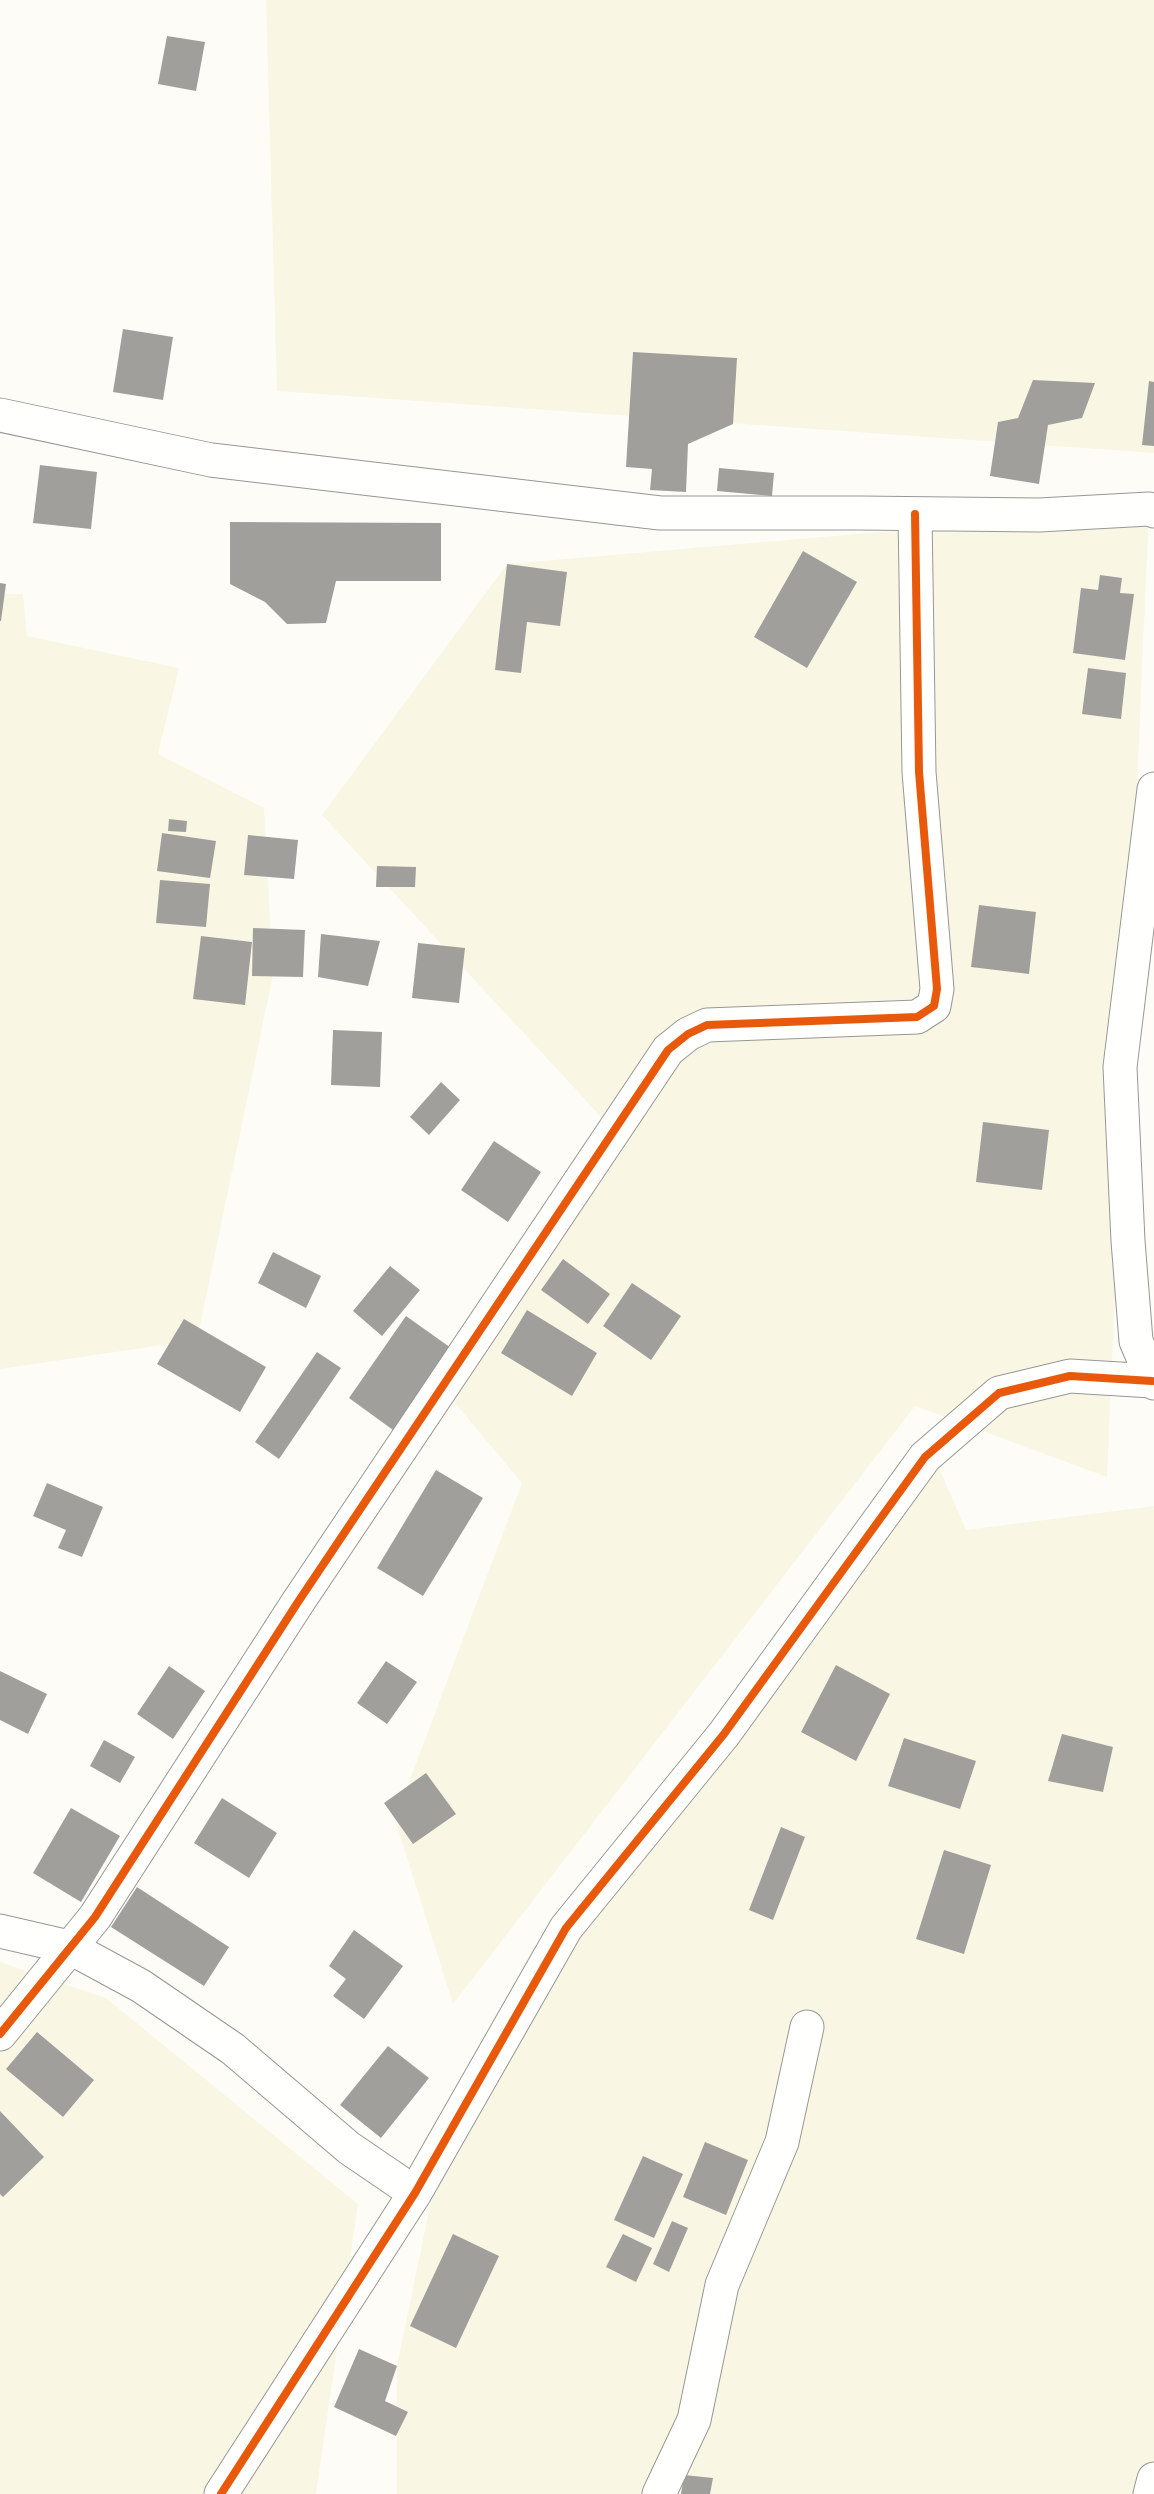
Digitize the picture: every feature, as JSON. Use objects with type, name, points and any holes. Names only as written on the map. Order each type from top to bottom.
[{"type":"street","points":[[0,415],[211,460],[660,513],[1039,515],[1149,509],[1154,511]]},
{"type":"street","points":[[0,2034],[95,1917],[298,1602],[668,1050],[688,1034],[707,1025],[917,1017],[934,1006],[937,989],[919,772],[915,514]]},
{"type":"street","points":[[221,2494],[415,2193],[566,1928],[724,1734],[925,1458],[999,1393],[1070,1376],[1153,1382],[1136,1341],[1128,1241],[1120,1067],[1154,789]]},
{"type":"street","points":[[0,1931],[69,1947],[141,1986],[233,2049],[349,2148],[415,2193]]},
{"type":"street","points":[[659,2494],[694,2420],[722,2285],[782,2142],[807,2027]]},
{"type":"street","points":[[1150,2494],[1154,2479]]},
{"type":"shaded area","points":[[266,0],[1154,0],[1154,453],[277,391]]},
{"type":"shaded area","points":[[1149,509],[1107,1477],[915,1406],[453,2004],[395,1819],[522,1483],[450,1397],[615,1132],[322,815],[507,564]]},
{"type":"shaded area","points":[[0,594],[23,594],[27,636],[179,668],[158,754],[264,808],[273,975],[197,1340],[0,1369]]},
{"type":"shaded area","points":[[939,1468],[966,1530],[1154,1506],[1154,2494],[397,2494],[397,2366],[437,2172],[572,1943]]},
{"type":"shaded area","points":[[0,1962],[106,1998],[358,2204],[316,2494],[0,2494]]},
{"type":"building","points":[[167,36],[205,42],[196,91],[158,84]]},
{"type":"building","points":[[123,329],[173,337],[163,400],[113,392]]},
{"type":"building","points":[[633,352],[737,358],[733,424],[688,444],[686,492],[650,490],[652,469],[626,467]]},
{"type":"building","points":[[1033,380],[1095,383],[1082,418],[1048,425],[1039,484],[990,476],[998,422],[1018,418]]},
{"type":"building","points":[[1149,381],[1154,382],[1154,446],[1142,445]]},
{"type":"building","points":[[40,465],[97,472],[91,529],[33,523]]},
{"type":"building","points":[[719,468],[774,473],[772,496],[717,491]]},
{"type":"building","points":[[230,522],[441,523],[441,581],[336,581],[326,623],[287,624],[265,602],[230,584]]},
{"type":"building","points":[[803,551],[857,582],[807,668],[754,637]]},
{"type":"building","points":[[507,564],[567,572],[560,626],[527,622],[521,673],[495,670]]},
{"type":"building","points":[[1100,575],[1122,578],[1120,593],[1134,594],[1125,660],[1073,653],[1081,588],[1098,590]]},
{"type":"building","points":[[0,583],[6,584],[1,621],[0,621]]},
{"type":"building","points":[[1088,668],[1126,673],[1121,719],[1082,714]]},
{"type":"building","points":[[169,819],[187,821],[186,832],[168,831]]},
{"type":"building","points":[[162,833],[216,841],[210,878],[157,871]]},
{"type":"building","points":[[248,835],[298,840],[294,879],[244,875]]},
{"type":"building","points":[[377,866],[416,867],[415,887],[376,887]]},
{"type":"building","points":[[160,880],[210,884],[206,927],[156,923]]},
{"type":"building","points":[[979,905],[1036,912],[1029,974],[971,967]]},
{"type":"building","points":[[253,928],[305,930],[303,977],[252,976]]},
{"type":"building","points":[[321,934],[380,941],[368,986],[318,977]]},
{"type":"building","points":[[201,936],[252,942],[245,1005],[193,999]]},
{"type":"building","points":[[418,943],[465,948],[459,1003],[412,998]]},
{"type":"building","points":[[333,1030],[382,1032],[380,1087],[331,1085]]},
{"type":"building","points":[[441,1082],[460,1100],[429,1135],[410,1117]]},
{"type":"building","points":[[983,1122],[1049,1130],[1042,1190],[976,1182]]},
{"type":"building","points":[[494,1141],[541,1172],[508,1222],[461,1190]]},
{"type":"building","points":[[273,1252],[321,1276],[306,1308],[258,1283]]},
{"type":"building","points":[[563,1259],[610,1294],[588,1324],[541,1290]]},
{"type":"building","points":[[390,1266],[420,1290],[382,1336],[353,1311]]},
{"type":"building","points":[[632,1283],[681,1316],[651,1360],[603,1326]]},
{"type":"building","points":[[527,1310],[597,1353],[572,1396],[501,1353]]},
{"type":"building","points":[[406,1316],[451,1348],[393,1430],[349,1398]]},
{"type":"building","points":[[184,1319],[266,1367],[240,1412],[157,1364]]},
{"type":"building","points":[[317,1352],[341,1368],[279,1459],[255,1442]]},
{"type":"building","points":[[436,1470],[483,1498],[423,1596],[377,1568]]},
{"type":"building","points":[[47,1483],[103,1507],[82,1557],[58,1548],[66,1530],[33,1516]]},
{"type":"building","points":[[386,1661],[417,1682],[387,1724],[357,1703]]},
{"type":"building","points":[[836,1665],[890,1694],[856,1761],[801,1732]]},
{"type":"building","points":[[169,1666],[205,1691],[173,1739],[137,1714]]},
{"type":"building","points":[[0,1671],[47,1694],[28,1734],[0,1720]]},
{"type":"building","points":[[1062,1734],[1113,1747],[1103,1792],[1048,1781]]},
{"type":"building","points":[[904,1738],[976,1761],[960,1809],[888,1786]]},
{"type":"building","points":[[104,1740],[135,1757],[120,1783],[90,1766]]},
{"type":"building","points":[[426,1773],[456,1814],[413,1844],[384,1803]]},
{"type":"building","points":[[222,1798],[277,1833],[249,1878],[194,1843]]},
{"type":"building","points":[[71,1808],[120,1836],[81,1902],[33,1873]]},
{"type":"building","points":[[781,1827],[805,1837],[773,1920],[749,1910]]},
{"type":"building","points":[[944,1850],[991,1865],[964,1954],[916,1939]]},
{"type":"building","points":[[137,1887],[229,1947],[204,1986],[111,1927]]},
{"type":"building","points":[[354,1930],[403,1966],[364,2019],[333,1996],[346,1979],[329,1966]]},
{"type":"building","points":[[37,2032],[94,2080],[63,2117],[6,2069]]},
{"type":"building","points":[[388,2046],[429,2078],[381,2138],[340,2105]]},
{"type":"building","points":[[0,2111],[44,2157],[3,2197],[0,2194]]},
{"type":"building","points":[[705,2142],[748,2160],[726,2215],[683,2197]]},
{"type":"building","points":[[643,2156],[683,2174],[654,2238],[614,2220]]},
{"type":"building","points":[[672,2221],[688,2228],[669,2272],[653,2264]]},
{"type":"building","points":[[453,2234],[499,2256],[456,2348],[410,2326]]},
{"type":"building","points":[[623,2234],[652,2248],[636,2282],[606,2267]]},
{"type":"building","points":[[359,2349],[397,2366],[385,2401],[408,2412],[396,2436],[334,2407]]},
{"type":"building","points":[[684,2475],[713,2478],[710,2494],[681,2494]]},
{"type":"cycle path","points":[[0,2034],[95,1917],[298,1602],[668,1050],[688,1034],[707,1025],[917,1017],[934,1006],[937,989],[919,772],[915,514]]},
{"type":"cycle path","points":[[221,2494],[415,2193],[566,1928],[724,1734],[925,1457],[999,1393],[1070,1376],[1152,1381]]}]
